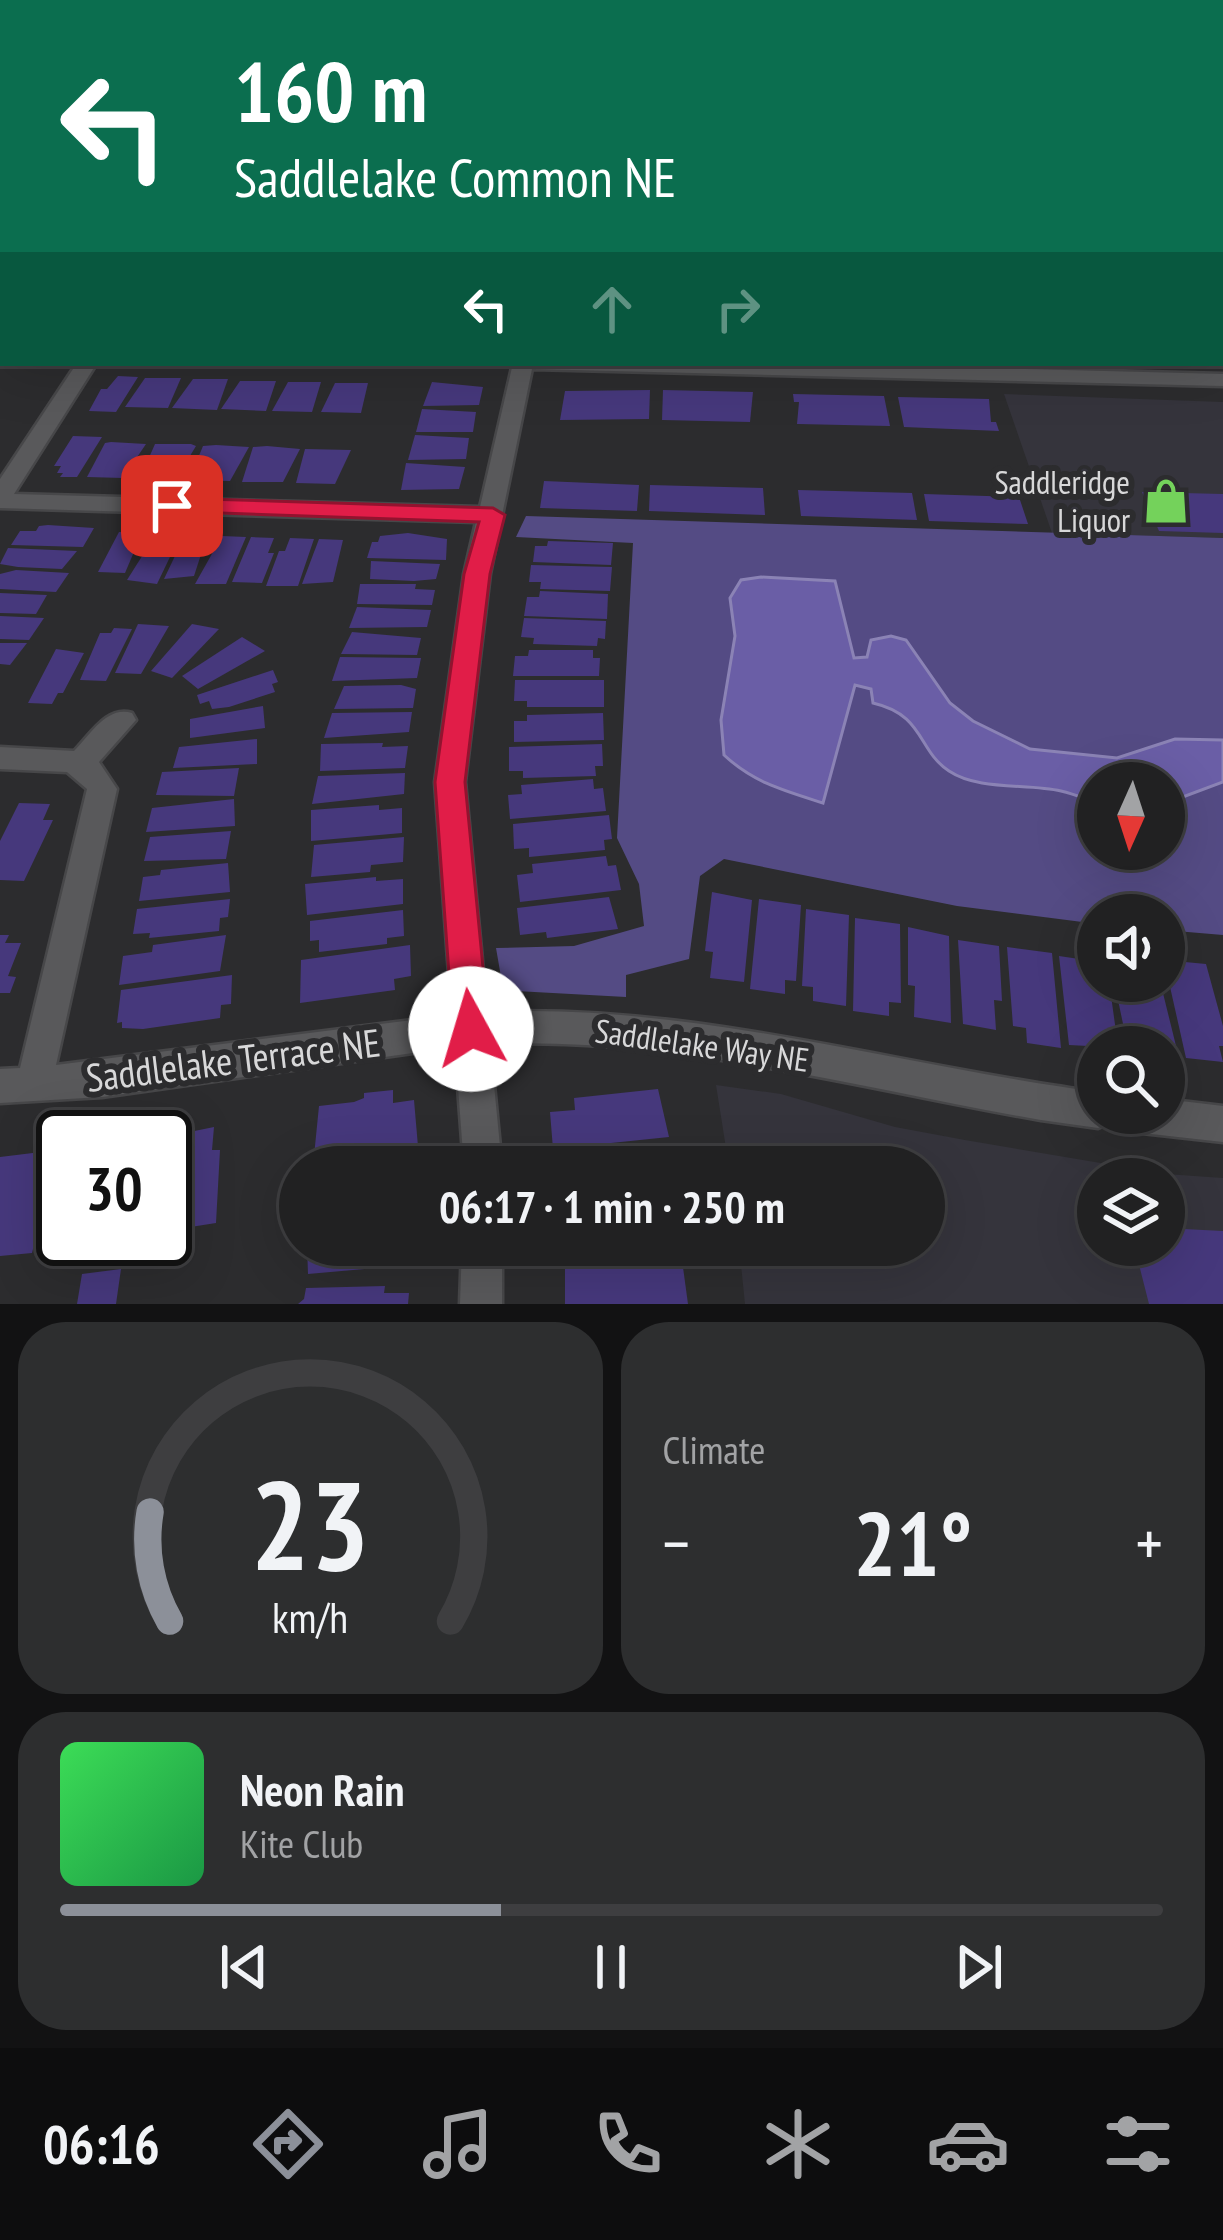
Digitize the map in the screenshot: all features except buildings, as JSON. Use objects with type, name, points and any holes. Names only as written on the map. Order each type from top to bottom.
[{"type":"street","points":[[0,499],[84,366]]},
{"type":"street","points":[[481,1146],[450,782],[477,574],[522,366]]},
{"type":"street","points":[[769,366],[1223,380]]},
{"type":"street","points":[[0,499],[493,515]]},
{"type":"street","points":[[82,762],[122,720]]},
{"type":"street","points":[[0,758],[82,762],[98,773],[103,789],[17,1085]]},
{"type":"street","name":"Saddlelake Terrace NE","points":[[17,1085],[102,1080],[471,1029]]},
{"type":"street","name":"Saddlelake Way NE","points":[[471,1029],[646,1031],[749,1046],[1004,1100],[1077,1108]]},
{"type":"street","points":[[1185,1120],[1223,1124]]},
{"type":"street","points":[[481,1304],[482,1266]]},
{"type":"shaded area","points":[[1004,394],[1223,402],[1223,538],[1052,533]]},
{"type":"shaded area","points":[[526,516],[1223,538],[1223,935],[1185,932],[1185,894],[1077,894],[1077,921],[957,906],[724,859],[700,876],[689,959],[626,975],[626,997],[516,991],[501,977],[496,948],[574,946],[644,926],[639,884],[617,838],[633,543],[516,537]]},
{"type":"shaded area","points":[[741,580],[835,581],[854,658],[867,657],[871,640],[891,636],[906,640],[950,703],[973,721],[1030,749],[1117,758],[1175,739],[1223,740],[1223,782],[1185,796],[1185,762],[1077,762],[1077,796],[974,781],[939,763],[911,724],[873,703],[871,689],[855,685],[823,803],[770,785],[724,755],[721,720],[735,636],[730,598]]},
{"type":"shaded area","points":[[716,1085],[781,1094],[895,1127],[1077,1159],[1077,1266],[1185,1266],[1185,1175],[1223,1178],[1223,1304],[745,1304],[741,1266],[945,1266],[945,1146],[726,1146]]},
{"type":"place","name":"Saddleridge Liquor","points":[[1166,501]]},
{"type":"route","points":[[172,506],[493,515],[477,574],[450,782],[471,1029]]}]
